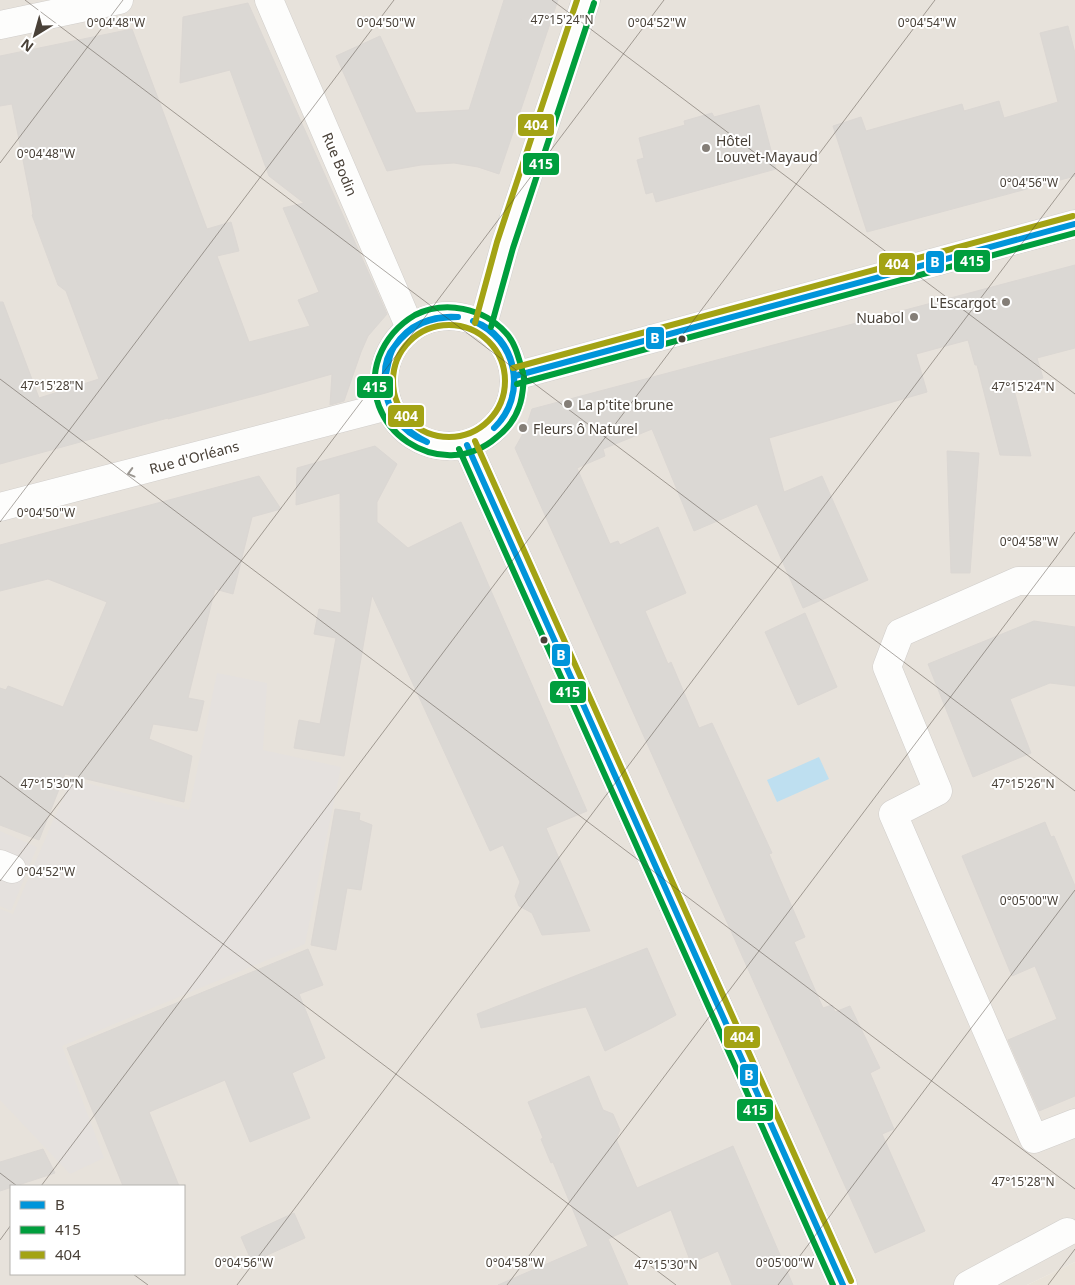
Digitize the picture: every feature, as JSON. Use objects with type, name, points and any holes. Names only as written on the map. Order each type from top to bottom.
[{"type":"street","points":[[0,25],[119,0]]},
{"type":"street","name":"Rue Bodin","points":[[269,0],[410,328]]},
{"type":"street","points":[[483,325],[505,245],[586,0]]},
{"type":"street","points":[[514,376],[1075,224]]},
{"type":"street","points":[[446,316],[465,318],[483,325],[499,338],[509,356],[514,376],[513,398],[503,419],[487,435],[467,444],[448,447],[429,444],[412,436],[398,423],[388,406],[384,385],[386,363],[395,344],[410,328],[427,320],[446,316]]},
{"type":"street","name":"Rue d'Orléans","points":[[0,507],[388,406]]},
{"type":"street","points":[[467,444],[551,636],[843,1285]]},
{"type":"street","points":[[1075,581],[1018,581],[900,633],[887,667],[938,791],[892,814],[1034,1139],[1075,1123]]},
{"type":"street","points":[[968,1285],[1067,1232]]},
{"type":"shaded area","points":[[0,0],[1075,0],[1075,1262],[1027,1285],[0,1285]]},
{"type":"shaded area","points":[[217,673],[267,683],[263,750],[341,767],[305,944],[62,1046],[104,1158],[70,1174],[0,1100],[0,909],[13,914],[71,779],[189,810]]},
{"type":"shaded area","points":[[0,831],[37,847],[11,911],[0,906]]},
{"type":"shaded area","points":[[1075,1262],[1075,1285],[1027,1285]]},
{"type":"water","points":[[819,757],[829,779],[777,802],[767,780]]},
{"type":"building","points":[[504,0],[558,0],[499,174],[478,167],[454,163],[421,165],[387,171],[336,56],[380,36],[416,113],[469,110]]},
{"type":"building","points":[[248,3],[387,314],[368,336],[344,401],[330,405],[332,374],[0,464],[0,302],[3,302],[39,398],[99,379],[66,291],[58,285],[32,215],[12,104],[0,106],[0,56],[132,29],[207,229],[231,222],[239,251],[217,256],[249,342],[310,326],[298,300],[319,292],[283,208],[304,203],[269,176],[230,70],[180,83],[183,17]]},
{"type":"building","points":[[1068,26],[1075,53],[1075,176],[867,232],[833,126],[861,117],[866,131],[962,104],[964,111],[999,101],[1004,118],[1058,102],[1040,33]]},
{"type":"building","name":"Hôtel Louvet-Mayaud","points":[[759,105],[776,169],[656,202],[653,192],[646,194],[637,160],[644,158],[639,138],[685,125],[684,121],[712,113],[714,117]]},
{"type":"building","points":[[1075,265],[1075,348],[1037,358],[1043,378],[1013,386],[1031,456],[1000,455],[977,365],[975,365],[968,340],[916,354],[927,392],[769,438],[784,492],[822,476],[868,580],[803,608],[757,504],[694,531],[652,429],[603,449],[605,456],[577,468],[610,544],[618,541],[620,545],[658,527],[686,593],[645,611],[668,664],[671,662],[699,728],[712,723],[772,853],[769,854],[805,937],[794,942],[823,1008],[832,1005],[835,1012],[850,1006],[880,1068],[870,1073],[894,1129],[882,1134],[925,1231],[875,1253],[515,448],[525,430],[532,409]]},
{"type":"building","points":[[375,446],[397,464],[377,502],[377,522],[408,548],[461,522],[587,811],[546,828],[590,931],[542,935],[532,913],[519,906],[515,896],[520,882],[503,845],[490,851],[372,595],[344,756],[294,748],[299,720],[320,724],[336,638],[314,634],[319,609],[341,613],[340,493],[296,505],[297,468]]},
{"type":"building","points":[[947,451],[979,453],[970,573],[951,573]]},
{"type":"building","points":[[259,476],[281,509],[252,517],[233,594],[215,589],[188,698],[204,701],[197,731],[153,724],[149,739],[192,756],[184,802],[65,774],[39,840],[0,825],[0,688],[6,690],[8,686],[63,707],[107,602],[48,579],[0,591],[0,545]]},
{"type":"building","points":[[805,613],[837,687],[798,705],[765,632]]},
{"type":"building","points":[[1034,621],[1075,627],[1075,686],[1050,683],[1010,699],[1031,753],[973,777],[928,664]]},
{"type":"building","points":[[335,809],[360,813],[359,820],[372,825],[361,890],[347,888],[336,950],[311,945]]},
{"type":"building","points":[[1045,822],[1051,837],[1054,836],[1075,886],[1075,1096],[1039,1111],[1008,1040],[1057,1019],[1035,966],[1012,976],[962,856]]},
{"type":"building","points":[[647,948],[676,1015],[605,1051],[586,1007],[481,1028],[477,1014]]},
{"type":"building","points":[[308,949],[323,985],[299,994],[325,1058],[292,1073],[310,1118],[250,1142],[225,1080],[149,1112],[179,1185],[123,1185],[67,1048]]},
{"type":"building","points":[[589,1076],[603,1110],[613,1114],[620,1130],[616,1139],[637,1188],[733,1146],[793,1285],[732,1285],[718,1251],[691,1263],[671,1210],[608,1239],[628,1285],[498,1285],[588,1246],[553,1162],[551,1163],[541,1139],[543,1138],[528,1102]]},
{"type":"building","points":[[43,1149],[55,1173],[18,1185],[10,1185],[10,1188],[0,1191],[0,1162]]},
{"type":"building","points":[[294,1213],[305,1238],[252,1262],[241,1237]]},
{"type":"transit line","name":"404","points":[[475,323],[497,242],[577,0]]},
{"type":"transit line","name":"415","points":[[491,327],[513,248],[594,3]]},
{"type":"transit line","name":"404","points":[[513,368],[1073,216]]},
{"type":"transit line","name":"B","points":[[515,376],[1075,224]]},
{"type":"transit line","name":"415","points":[[517,384],[1075,233]]},
{"type":"transit line","name":"415","points":[[523,373],[517,352],[505,332],[486,317],[475,312],[451,307],[427,310],[403,323],[385,344],[379,357],[375,383],[379,406],[391,426],[408,442],[428,452],[451,455],[475,451],[504,431],[513,420],[519,407],[524,377]]},
{"type":"transit line","name":"B","points":[[394,347],[406,332],[422,323],[439,318],[458,317]]},
{"type":"transit line","name":"B","points":[[394,347],[401,339],[422,323],[438,318],[458,317]]},
{"type":"transit line","name":"B","points":[[473,321],[488,329],[500,340],[508,353],[513,368],[514,384],[511,400],[505,415],[494,428]]},
{"type":"transit line","name":"B","points":[[473,321],[488,330],[500,341],[508,354],[513,369],[514,384],[511,400],[505,414],[494,428]]},
{"type":"transit line","name":"404","points":[[449,325],[460,326],[470,330],[488,342],[500,360],[504,370],[505,381],[504,392],[500,402],[488,420],[470,432],[460,436],[449,437],[438,436],[428,432],[410,420],[398,402],[394,392],[393,381],[394,370],[398,360],[410,342],[428,330],[438,326],[449,325]]},
{"type":"transit line","name":"B","points":[[394,347],[386,378],[388,401],[392,411],[407,429],[427,442]]},
{"type":"transit line","name":"B","points":[[394,347],[389,354],[385,367],[386,391],[391,410],[402,426],[417,438],[427,442]]},
{"type":"transit line","name":"404","points":[[475,441],[851,1281]]},
{"type":"transit line","name":"B","points":[[467,445],[843,1285]]},
{"type":"transit line","name":"415","points":[[459,449],[833,1285]]},
{"type":"place","name":"Hôtel Louvet-Mayaud","points":[[706,148]]},
{"type":"place","name":"L'Escargot","points":[[1006,302]]},
{"type":"place","name":"Nuabol","points":[[914,317]]},
{"type":"place","name":"La p'tite brune","points":[[568,404]]},
{"type":"place","name":"Fleurs ô Naturel","points":[[523,428]]}]
